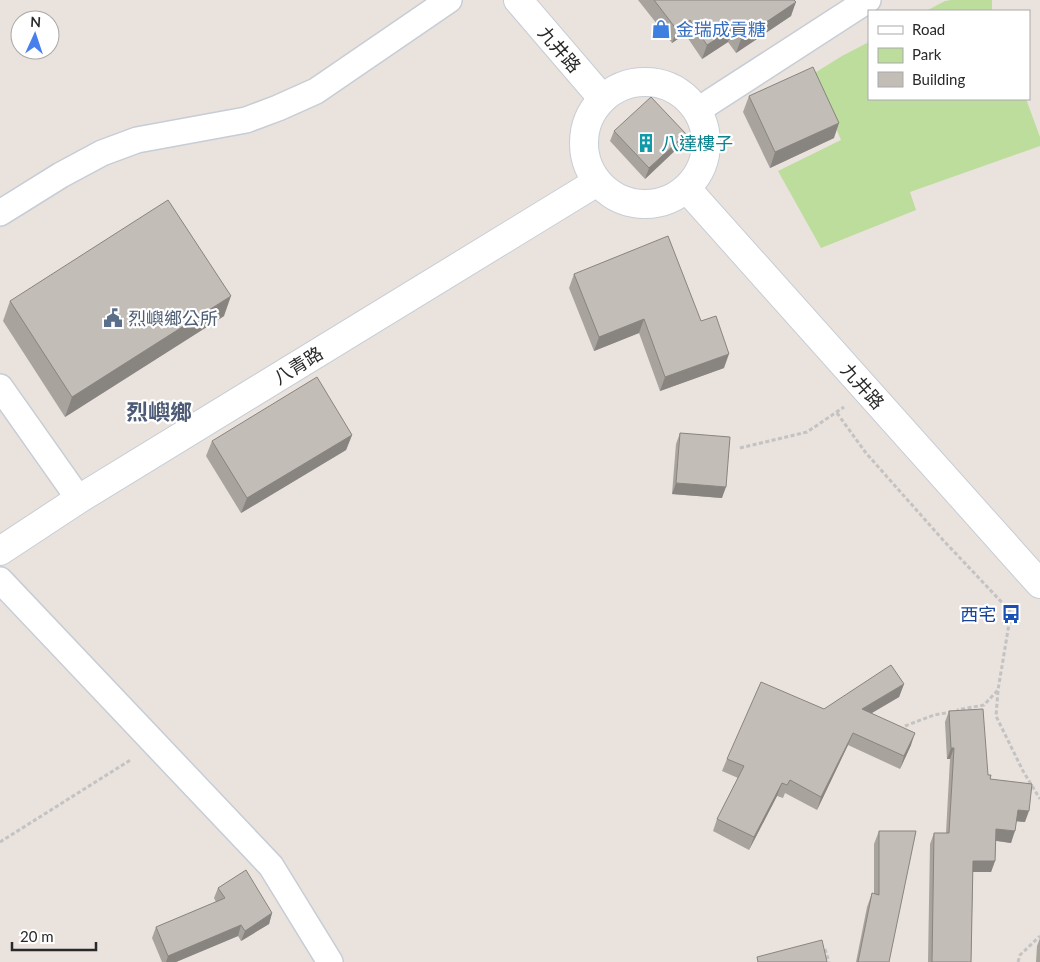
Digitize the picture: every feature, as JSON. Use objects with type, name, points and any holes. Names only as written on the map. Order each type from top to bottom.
[{"type":"main road","name":"九井路","points":[[518,0],[602,98]]},
{"type":"main road","points":[[652,81],[670,86],[686,96],[698,110],[705,126],[708,142],[705,160],[698,176],[687,189],[670,200],[650,204],[631,202],[612,195],[597,182],[588,166],[584,148],[584,130],[591,113],[602,98],[617,88],[634,82],[652,81]]},
{"type":"main road","name":"八青路","points":[[0,551],[79,499],[597,182]]},
{"type":"main road","name":"九井路","points":[[687,189],[1040,584]]},
{"type":"street","points":[[0,213],[61,175],[102,153],[137,140],[246,120],[316,91],[449,0]]},
{"type":"street","points":[[698,110],[868,0]]},
{"type":"street","points":[[0,387],[79,499]]},
{"type":"street","points":[[0,580],[271,866],[330,962]]},
{"type":"path","points":[[740,448],[807,432],[837,413],[867,390]]},
{"type":"path","points":[[837,413],[866,453],[943,540],[1011,612],[998,690],[996,716],[1023,771],[1040,799]]},
{"type":"path","points":[[905,726],[934,715],[984,705],[998,690]]},
{"type":"path","points":[[0,842],[155,744]]},
{"type":"path","points":[[1018,962],[1020,955],[1040,936]]},
{"type":"path","points":[[825,949],[829,962]]},
{"type":"green space","points":[[992,0],[992,10],[928,10],[945,1]]},
{"type":"green space","points":[[868,43],[868,100],[1026,100],[1040,137],[1040,146],[910,192],[916,210],[821,248],[778,171],[841,140],[813,74]]},
{"type":"building","points":[[654,0],[794,0],[796,2],[741,39],[733,28],[707,45],[690,20],[677,30]]},
{"type":"building","points":[[813,67],[839,123],[775,152],[749,96]]},
{"type":"building","name":"八達樓子","points":[[651,97],[686,134],[649,168],[614,131]]},
{"type":"building","name":"烈嶼鄉公所","points":[[168,200],[231,296],[72,397],[10,301]]},
{"type":"building","points":[[668,236],[701,321],[716,316],[729,354],[665,377],[644,319],[599,337],[574,274]]},
{"type":"building","points":[[317,377],[352,435],[247,498],[212,441]]},
{"type":"building","points":[[680,433],[730,437],[726,487],[676,483]]},
{"type":"building","points":[[891,665],[904,684],[862,709],[915,733],[904,756],[853,733],[821,797],[790,780],[787,785],[782,783],[754,837],[717,819],[744,766],[727,759],[761,682],[824,709]]},
{"type":"building","points":[[983,709],[988,775],[991,775],[990,779],[1032,784],[1029,811],[1018,810],[1015,831],[996,829],[995,861],[973,861],[971,962],[932,962],[934,833],[949,833],[954,748],[951,748],[949,711]]},
{"type":"building","points":[[879,831],[916,831],[889,962],[858,962],[872,893],[879,895]]},
{"type":"building","points":[[246,870],[272,913],[245,931],[241,925],[168,956],[156,927],[225,898],[218,888]]},
{"type":"building","points":[[822,940],[827,962],[758,962],[757,957]]},
{"type":"place","name":"金瑞成貢糖","points":[[661,29]]},
{"type":"place","name":"八達樓子","points":[[646,143]]},
{"type":"place","name":"烈嶼鄉公所","points":[[113,318]]},
{"type":"place","name":"西宅","points":[[1011,614]]},
{"type":"district","name":"烈嶼鄉","points":[[159,411]]}]
